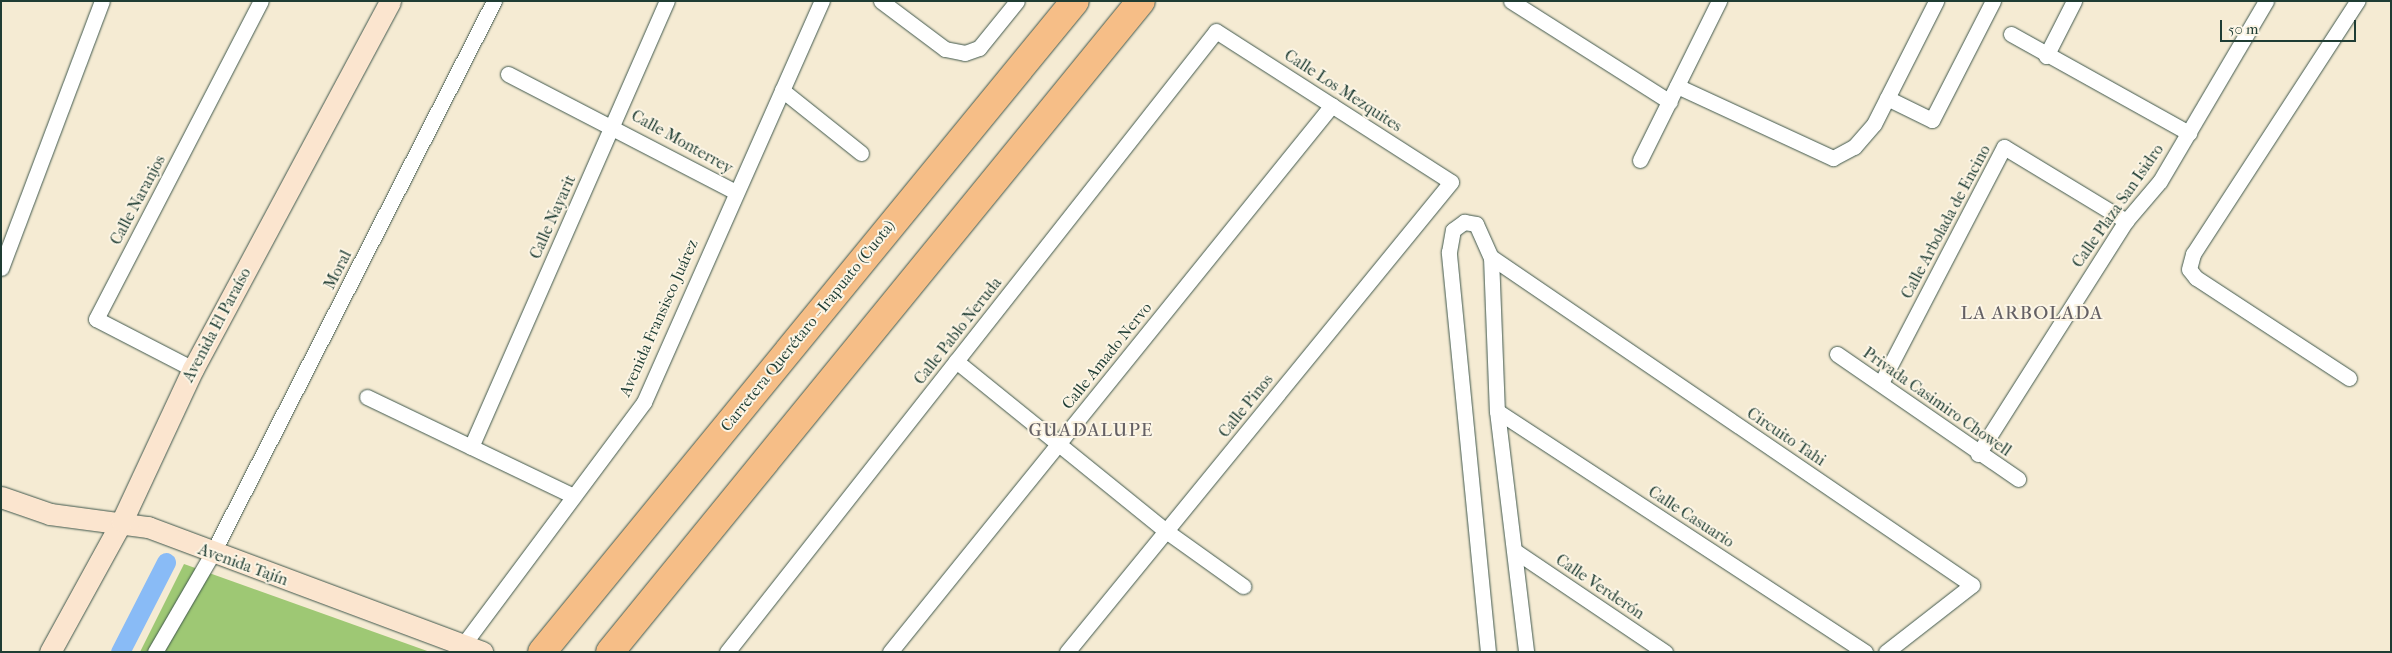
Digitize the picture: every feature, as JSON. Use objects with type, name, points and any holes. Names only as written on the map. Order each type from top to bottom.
[{"type":"highway","name":"Carretera Querétaro - Irapuato (Cuota)","points":[[542,652],[1074,1]]},
{"type":"highway","points":[[610,652],[1141,1]]},
{"type":"street","points":[[1,268],[102,1]]},
{"type":"street","name":"Calle Naranjos","points":[[193,369],[96,319],[261,1]]},
{"type":"street","name":"Avenida El Paraíso","points":[[50,652],[122,521],[193,369],[390,1]]},
{"type":"street","name":"Moral","points":[[155,652],[205,551],[494,1]]},
{"type":"street","name":"Calle Nayarit","points":[[472,447],[667,1]]},
{"type":"street","name":"Avenida Fransisco Juárez","points":[[472,648],[574,496],[644,402],[734,191],[822,1]]},
{"type":"street","points":[[881,1],[945,49],[965,52],[979,48],[1017,1]]},
{"type":"street","points":[[1511,1],[1670,102]]},
{"type":"street","points":[[1640,160],[1719,1]]},
{"type":"street","points":[[1677,86],[1833,158],[1854,147],[1887,98],[1936,1]]},
{"type":"street","points":[[1887,98],[1932,120],[1994,1]]},
{"type":"street","points":[[2046,56],[2074,1]]},
{"type":"street","name":"Calle Plaza San Isidro","points":[[1978,454],[2126,221],[2160,181],[2266,1]]},
{"type":"street","points":[[2349,378],[2196,278],[2190,269],[2193,254],[2357,1]]},
{"type":"street","name":"Calle Los Mezquites","points":[[1216,31],[1451,182]]},
{"type":"street","name":"Calle Pablo Neruda","points":[[727,652],[1216,31]]},
{"type":"street","points":[[2011,34],[2046,56],[2189,133]]},
{"type":"street","name":"Calle Monterrey","points":[[508,74],[613,124],[734,191]]},
{"type":"street","points":[[782,90],[861,153]]},
{"type":"street","name":"Calle Amado Nervo","points":[[890,652],[1332,105]]},
{"type":"street","name":"Calle Arbolada de Encino","points":[[1881,383],[2004,147],[2126,221]]},
{"type":"street","name":"Calle Pinos","points":[[1067,652],[1451,182]]},
{"type":"street","points":[[1488,652],[1449,252],[1453,230],[1464,222],[1476,224],[1491,257],[1497,411],[1526,652]]},
{"type":"street","name":"Circuito Tahi","points":[[1491,257],[1972,585],[1886,652]]},
{"type":"street","name":"Privada Casimiro Chowell","points":[[1837,354],[1881,383],[1978,454],[2018,479]]},
{"type":"street","points":[[956,361],[1166,531],[1243,586]]},
{"type":"street","points":[[367,396],[574,496]]},
{"type":"street","name":"Calle Casuario","points":[[1497,411],[1865,652]]},
{"type":"street","name":"Avenida Tajín","points":[[1,497],[50,514],[122,521],[148,527],[205,551],[472,648]]},
{"type":"street","name":"Calle Verderón","points":[[1514,551],[1665,652]]},
{"type":"green space","points":[[184,564],[430,652],[140,652]]},
{"type":"waterway","points":[[120,652],[166,562]]},
{"type":"district","name":"LA ARBOLADA","points":[[2032,314]]},
{"type":"district","name":"GUADALUPE","points":[[1091,431]]}]
